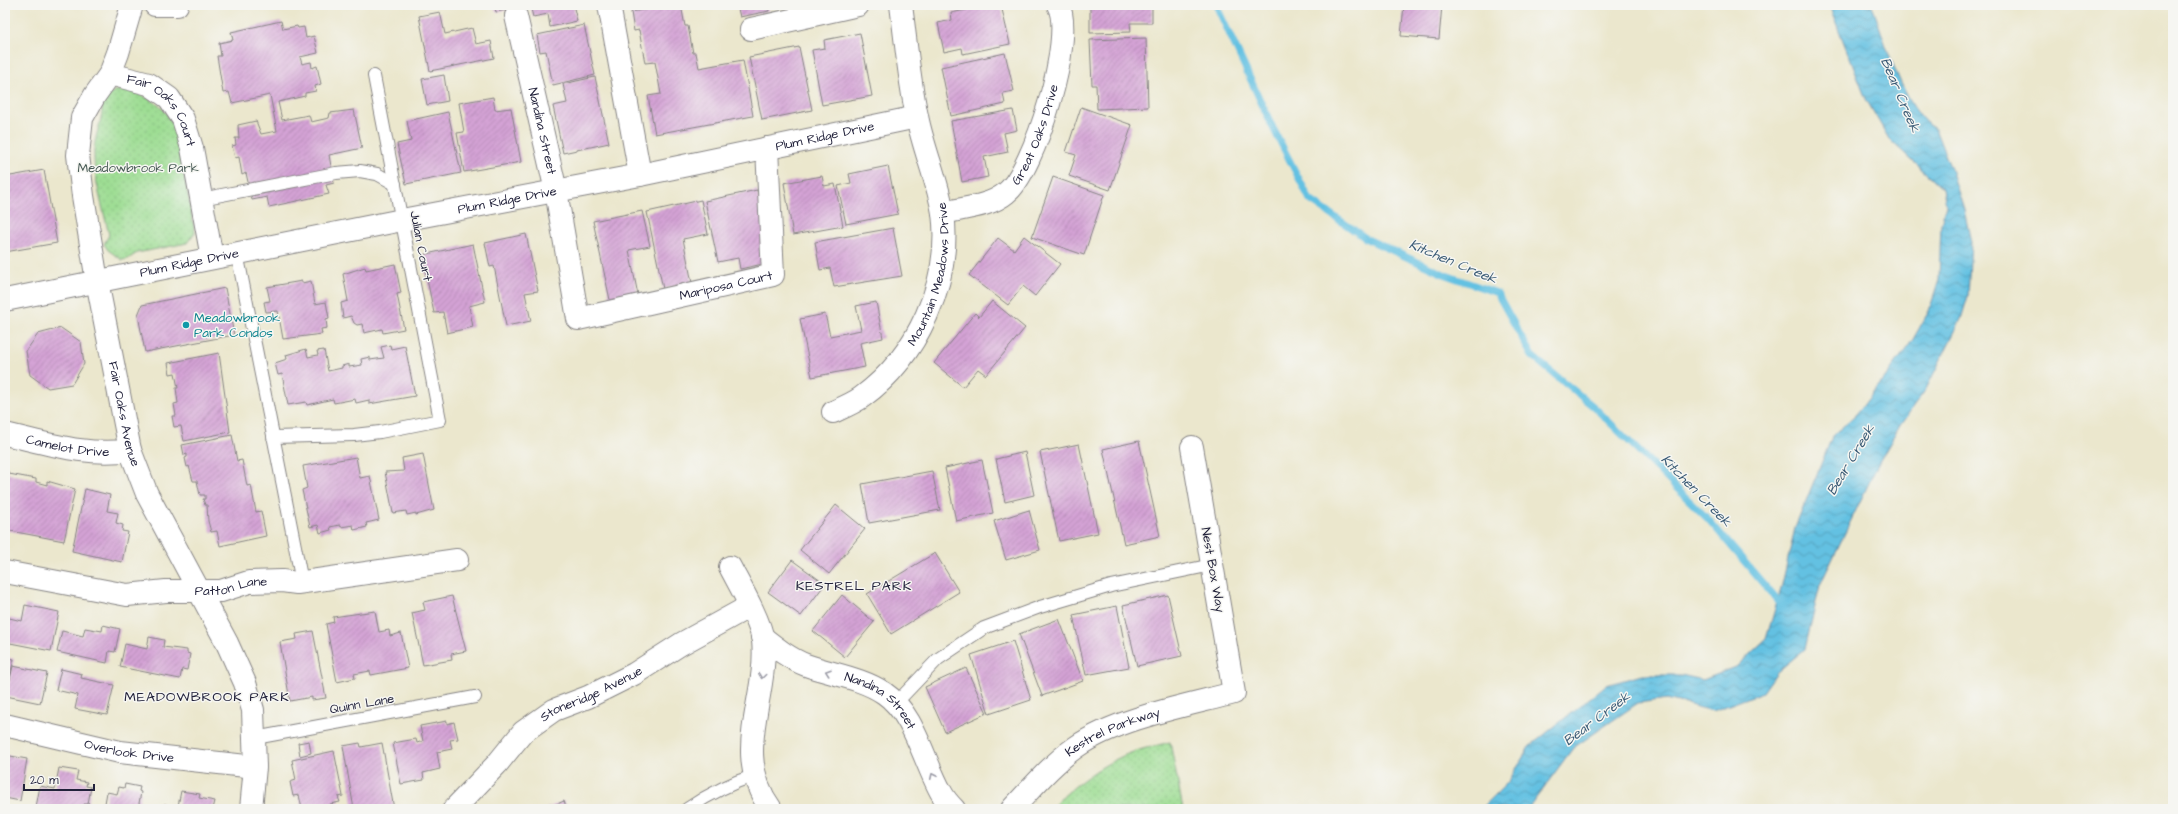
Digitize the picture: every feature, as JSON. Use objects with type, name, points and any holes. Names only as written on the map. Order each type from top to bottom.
[{"type":"street","name":"Fair Oaks Avenue","points":[[132,5],[118,53],[110,74],[95,95],[82,118],[78,155],[83,196],[97,281],[130,450],[147,494],[202,592],[227,643],[245,683],[253,710],[255,767],[251,809]]},
{"type":"street","points":[[155,5],[177,5]]},
{"type":"street","points":[[609,5],[640,175]]},
{"type":"street","points":[[751,29],[858,5]]},
{"type":"street","name":"Mountain Meadows Drive","points":[[832,412],[862,397],[909,349],[925,320],[938,281],[943,246],[943,213],[917,117],[901,5]]},
{"type":"street","name":"Great Oaks Drive","points":[[943,213],[989,203],[1007,193],[1028,165],[1054,89],[1061,50],[1062,29],[1058,5]]},
{"type":"street","name":"Nandina Street","points":[[516,16],[556,191],[578,319]]},
{"type":"street","name":"Fair Oaks Court","points":[[110,74],[149,84],[169,98],[182,119],[192,148],[212,258]]},
{"type":"street","name":"Plum Ridge Drive","points":[[5,300],[402,220],[640,175],[917,117]]},
{"type":"street","name":"Mariposa Court","points":[[578,319],[774,275],[767,148]]},
{"type":"street","name":"Camelot Drive","points":[[5,434],[94,452],[112,453],[130,450]]},
{"type":"street","name":"Nest Box Way","points":[[1192,447],[1234,693]]},
{"type":"street","name":"Patton Lane","points":[[5,572],[127,595],[166,591],[221,591],[249,582],[302,582],[457,560]]},
{"type":"street","points":[[730,567],[750,606],[762,638],[764,665],[754,716],[751,749],[756,775],[763,798],[771,809]]},
{"type":"street","name":"Stoneridge Avenue","points":[[454,809],[497,764],[524,732],[554,710],[588,697],[634,674],[681,644],[750,606]]},
{"type":"street","name":"Nandina Street","points":[[762,638],[781,652],[804,664],[861,683],[884,693],[895,704],[918,739],[941,794],[954,809]]},
{"type":"street","name":"Kestrel Parkway","points":[[1012,809],[1074,748],[1097,734],[1172,709],[1234,693]]},
{"type":"street","name":"Overlook Drive","points":[[5,725],[120,752],[255,767]]},
{"type":"lane","name":"Julian Court","points":[[273,436],[354,435],[380,432],[440,420],[374,76]]},
{"type":"lane","points":[[201,199],[336,173],[360,171],[377,174],[395,184]]},
{"type":"lane","points":[[237,253],[302,582]]},
{"type":"lane","points":[[895,704],[938,659],[984,628],[1040,607],[1111,586],[1212,564]]},
{"type":"lane","name":"Quinn Lane","points":[[255,738],[475,698]]},
{"type":"lane","points":[[687,809],[707,795],[735,781],[756,775]]},
{"type":"green space","name":"Meadowbrook Park","points":[[126,90],[150,99],[156,103],[171,120],[175,129],[195,232],[187,243],[137,253],[128,259],[122,260],[108,250],[104,244],[109,235],[95,171],[94,150],[102,114],[102,102],[114,91]]},
{"type":"green space","points":[[1170,742],[1183,809],[1050,809],[1067,793],[1094,772],[1114,760],[1141,749]]},
{"type":"water","name":"Bear Creek","points":[[1829,5],[1872,5],[1889,54],[1905,92],[1914,108],[1924,121],[1935,129],[1951,169],[1964,210],[1971,242],[1968,296],[1961,319],[1926,389],[1901,424],[1879,462],[1820,585],[1805,649],[1777,672],[1763,692],[1713,711],[1667,699],[1638,703],[1573,748],[1528,809],[1481,809],[1509,781],[1529,747],[1606,685],[1642,675],[1681,675],[1703,680],[1736,667],[1766,639],[1781,589],[1795,528],[1832,437],[1857,413],[1884,379],[1912,341],[1929,311],[1939,280],[1941,224],[1946,205],[1943,189],[1889,139],[1866,99]]},
{"type":"building","points":[[494,5],[528,5],[528,6],[496,12]]},
{"type":"building","points":[[530,5],[588,6],[574,8],[577,21],[550,27],[548,14],[533,17]]},
{"type":"building","points":[[671,5],[681,5],[685,26],[688,26],[693,53],[696,53],[699,68],[743,60],[753,116],[655,134],[648,96],[661,94],[655,62],[645,63],[639,30],[634,31],[631,12]]},
{"type":"building","points":[[737,5],[768,5],[769,11],[740,17]]},
{"type":"building","points":[[990,5],[1001,5],[1010,44],[963,54],[962,48],[944,52],[938,23],[952,20],[951,13]]},
{"type":"building","points":[[1090,5],[1152,5],[1152,23],[1130,23],[1131,32],[1090,33]]},
{"type":"building","points":[[1404,5],[1442,5],[1439,39],[1401,36]]},
{"type":"building","points":[[440,12],[445,34],[472,28],[476,44],[491,41],[494,58],[430,71],[419,16]]},
{"type":"building","points":[[281,21],[283,29],[297,26],[298,28],[304,27],[306,38],[314,36],[318,53],[300,57],[302,64],[311,62],[312,68],[317,66],[321,84],[315,86],[316,91],[305,93],[305,96],[278,102],[282,120],[309,115],[311,122],[329,118],[330,113],[354,110],[362,148],[329,155],[334,183],[326,185],[329,194],[269,207],[267,197],[252,200],[246,173],[242,175],[239,157],[235,158],[232,146],[236,145],[235,138],[239,138],[238,125],[256,121],[261,134],[277,131],[270,95],[232,103],[229,92],[223,93],[217,56],[221,56],[219,43],[233,40],[231,32]]},
{"type":"building","points":[[584,25],[595,75],[553,85],[546,51],[540,52],[537,35]]},
{"type":"building","points":[[860,33],[872,96],[822,105],[812,50],[825,48],[824,40]]},
{"type":"building","points":[[1146,38],[1148,107],[1097,109],[1096,85],[1092,85],[1090,40]]},
{"type":"building","points":[[799,47],[812,110],[762,120],[749,57]]},
{"type":"building","points":[[1005,53],[1014,91],[1003,93],[1005,104],[951,116],[941,67]]},
{"type":"building","points":[[444,75],[448,101],[427,105],[422,79]]},
{"type":"building","points":[[595,77],[609,143],[563,153],[553,106],[567,103],[563,84]]},
{"type":"building","points":[[493,97],[495,110],[511,108],[521,162],[464,172],[457,133],[464,132],[459,103]]},
{"type":"building","points":[[1081,107],[1132,125],[1110,190],[1069,176],[1076,155],[1066,152]]},
{"type":"building","points":[[1013,110],[1017,130],[1004,133],[1008,152],[984,157],[988,177],[962,182],[951,121]]},
{"type":"building","points":[[448,112],[461,173],[406,184],[397,144],[411,141],[407,121]]},
{"type":"building","points":[[888,166],[898,214],[846,224],[838,186],[851,183],[849,174]]},
{"type":"building","points":[[44,170],[57,243],[5,252],[5,177]]},
{"type":"building","points":[[822,176],[824,186],[835,184],[843,226],[793,235],[784,183]]},
{"type":"building","points":[[1053,177],[1104,195],[1084,255],[1032,237]]},
{"type":"building","points":[[757,190],[772,262],[740,269],[738,258],[718,262],[705,201]]},
{"type":"building","points":[[701,200],[708,234],[683,239],[692,283],[663,289],[647,212]]},
{"type":"building","points":[[642,211],[650,246],[629,250],[638,295],[610,300],[593,221]]},
{"type":"building","points":[[893,228],[902,276],[834,287],[830,268],[820,270],[815,242]]},
{"type":"building","points":[[526,234],[538,291],[525,293],[531,321],[506,326],[494,266],[490,267],[485,243]]},
{"type":"building","points":[[1024,236],[1060,264],[1035,296],[1023,286],[1008,305],[969,275],[998,238],[1014,250]]},
{"type":"building","points":[[473,244],[485,302],[469,306],[473,327],[447,333],[443,312],[434,313],[422,255]]},
{"type":"building","points":[[395,264],[401,293],[397,294],[404,329],[383,333],[382,329],[364,333],[362,324],[357,325],[354,323],[351,316],[343,318],[341,303],[348,301],[343,274],[365,267],[366,270]]},
{"type":"building","points":[[302,281],[302,283],[311,281],[315,304],[326,302],[329,318],[326,319],[327,328],[321,329],[322,334],[283,339],[278,311],[266,312],[264,302],[270,301],[267,287]]},
{"type":"building","name":"Meadowbrook Park Condos","points":[[225,288],[234,335],[145,352],[138,315],[142,305]]},
{"type":"building","points":[[992,301],[1025,328],[986,375],[978,369],[963,387],[934,363],[975,313],[979,317]]},
{"type":"building","points":[[876,302],[883,338],[860,343],[865,367],[812,377],[800,319],[825,314],[830,336],[861,330],[856,306]]},
{"type":"building","points":[[61,328],[81,342],[84,364],[72,384],[48,388],[30,375],[26,351],[38,334]]},
{"type":"building","points":[[390,345],[391,349],[405,346],[415,396],[369,404],[369,400],[356,403],[355,399],[334,403],[333,399],[307,405],[306,402],[288,405],[282,374],[278,375],[275,363],[287,359],[286,355],[306,349],[308,357],[318,355],[317,351],[324,350],[328,371],[342,368],[342,366],[349,364],[349,367],[362,365],[361,359],[370,357],[370,360],[384,358],[381,347]]},
{"type":"building","points":[[219,353],[230,432],[184,441],[181,426],[174,427],[172,416],[176,416],[174,404],[178,403],[176,388],[178,388],[175,373],[170,374],[168,363]]},
{"type":"building","points":[[232,435],[237,461],[242,460],[247,486],[251,485],[256,512],[261,511],[266,536],[220,546],[217,531],[211,532],[208,521],[207,505],[205,505],[203,499],[205,499],[205,495],[200,495],[197,481],[193,481],[185,458],[187,457],[187,454],[184,455],[182,445]]},
{"type":"building","points":[[1139,441],[1160,536],[1124,544],[1103,449]]},
{"type":"building","points":[[1079,444],[1098,533],[1059,541],[1040,452]]},
{"type":"building","points":[[1025,452],[1034,495],[1005,502],[996,459]]},
{"type":"building","points":[[423,454],[434,510],[416,515],[416,513],[407,515],[406,511],[393,513],[385,472],[404,471],[402,458]]},
{"type":"building","points":[[356,457],[360,478],[370,476],[379,520],[366,523],[367,527],[354,530],[353,525],[341,527],[340,525],[330,527],[331,530],[320,533],[318,525],[310,527],[302,490],[307,488],[303,466]]},
{"type":"building","points":[[982,460],[993,513],[956,521],[945,468]]},
{"type":"building","points":[[5,471],[9,472],[9,474],[36,479],[36,482],[47,485],[47,481],[75,489],[64,541],[5,530]]},
{"type":"building","points":[[932,471],[940,510],[869,523],[862,484]]},
{"type":"building","points":[[85,489],[110,495],[107,511],[118,513],[116,523],[123,525],[122,531],[128,532],[122,562],[72,551]]},
{"type":"building","points":[[836,505],[865,529],[829,574],[800,550]]},
{"type":"building","points":[[1029,510],[1040,550],[1006,560],[994,521]]},
{"type":"building","points":[[935,553],[959,592],[891,634],[867,594]]},
{"type":"building","points":[[792,560],[825,584],[801,616],[768,592]]},
{"type":"building","points":[[842,595],[874,622],[845,657],[813,631]]},
{"type":"building","points":[[1168,595],[1182,656],[1137,666],[1123,605]]},
{"type":"building","points":[[452,596],[466,651],[451,654],[452,660],[423,665],[412,613],[425,610],[423,602]]},
{"type":"building","points":[[25,605],[59,612],[51,651],[5,642],[5,617],[22,621]]},
{"type":"building","points":[[1117,606],[1129,667],[1086,675],[1073,615]]},
{"type":"building","points":[[375,611],[379,632],[389,630],[390,636],[401,633],[408,668],[371,675],[370,671],[354,674],[355,678],[337,682],[326,624],[334,622],[333,617]]},
{"type":"building","points":[[1059,619],[1083,681],[1042,696],[1019,634]]},
{"type":"building","points":[[103,625],[120,629],[115,652],[109,651],[107,663],[57,652],[62,631],[83,636],[85,628],[102,631]]},
{"type":"building","points":[[313,631],[326,698],[312,700],[312,697],[290,701],[280,642],[297,639],[296,634]]},
{"type":"building","points":[[149,637],[164,640],[163,647],[187,650],[187,653],[190,654],[187,670],[182,669],[180,679],[120,667],[125,644],[147,649]]},
{"type":"building","points":[[1013,641],[1031,700],[989,714],[971,655]]},
{"type":"building","points":[[5,657],[14,659],[9,680],[5,679]]},
{"type":"building","points":[[13,666],[47,673],[40,703],[6,696]]},
{"type":"building","points":[[966,668],[987,713],[945,732],[925,687]]},
{"type":"building","points":[[61,669],[82,674],[81,678],[114,685],[107,715],[75,709],[78,695],[56,690]]},
{"type":"building","points":[[447,721],[447,724],[454,722],[458,739],[450,740],[452,749],[437,752],[440,769],[423,773],[424,780],[401,784],[393,743],[416,739],[417,743],[423,741],[420,726]]},
{"type":"building","points":[[309,741],[311,753],[300,756],[298,743]]},
{"type":"building","points":[[360,743],[361,747],[382,743],[394,809],[354,809],[343,746]]},
{"type":"building","points":[[334,751],[343,796],[338,797],[340,802],[330,804],[331,808],[302,809],[299,795],[293,796],[290,782],[296,780],[292,760]]},
{"type":"building","points":[[5,755],[27,759],[20,801],[5,798]]},
{"type":"building","points":[[59,768],[78,771],[76,780],[87,782],[86,786],[91,787],[88,804],[84,804],[83,809],[47,809],[36,807],[40,786],[55,789]]},
{"type":"building","points":[[125,784],[140,787],[139,791],[141,792],[138,809],[104,809],[107,792],[117,794],[119,787],[124,788]]},
{"type":"building","points":[[181,791],[200,794],[199,798],[215,801],[213,809],[163,809],[164,804],[178,806]]},
{"type":"building","points":[[564,801],[567,809],[545,809]]},
{"type":"waterway","name":"Kitchen Creek","points":[[1216,5],[1273,128],[1310,200],[1367,239],[1446,275],[1497,293],[1532,356],[1594,407],[1708,519],[1783,607]]},
{"type":"place","name":"Meadowbrook Park Condos","points":[[186,325]]},
{"type":"district","name":"KESTREL PARK","points":[[854,586]]},
{"type":"district","name":"MEADOWBROOK PARK","points":[[207,697]]}]
